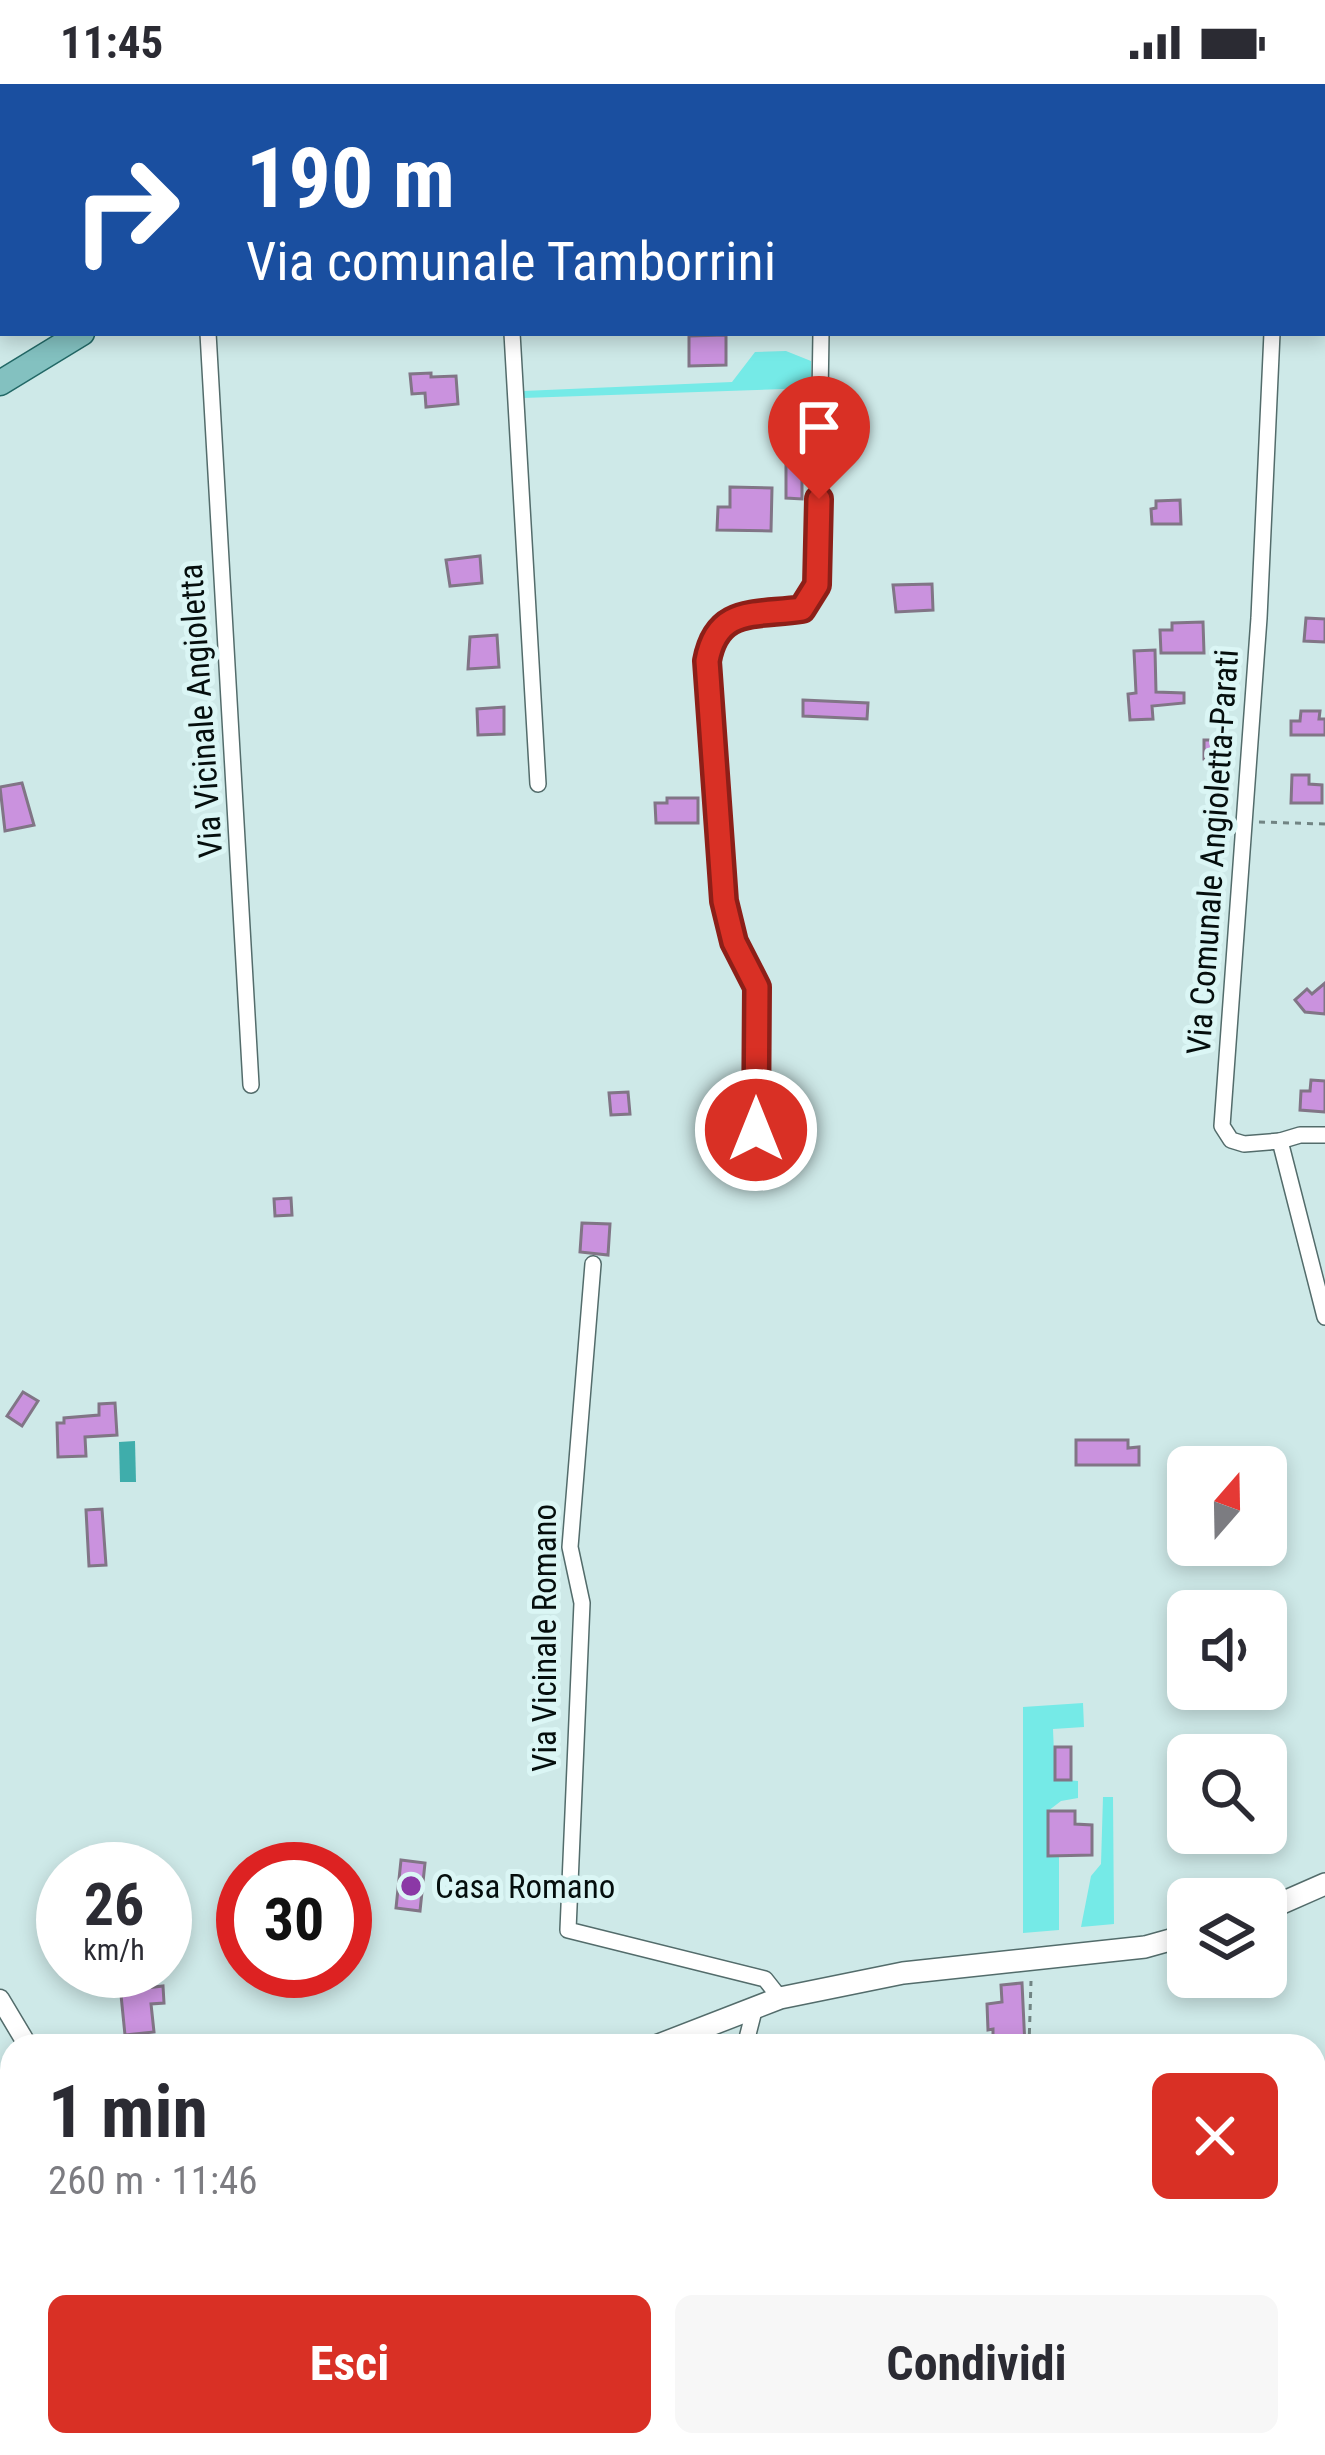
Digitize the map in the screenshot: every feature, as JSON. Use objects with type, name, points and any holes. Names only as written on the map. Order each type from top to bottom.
[{"type":"main road","points":[[0,383],[77,336]]},
{"type":"main road","points":[[1287,1901],[1325,1884]]},
{"type":"main road","points":[[686,2034],[780,1998],[903,1973],[1032,1961],[1167,1941]]},
{"type":"street","name":"Via Vicinale Angioletta","points":[[208,336],[251,1085]]},
{"type":"street","points":[[512,336],[538,784]]},
{"type":"street","points":[[755,1149],[757,987],[734,942],[724,901],[707,661],[712,635],[727,620],[802,609],[817,585],[821,336]]},
{"type":"street","name":"Via Comunale Angioletta-Parati","points":[[1272,336],[1246,822],[1222,1126],[1231,1140],[1244,1144],[1280,1141]]},
{"type":"street","points":[[1325,1135],[1280,1141],[1325,1317]]},
{"type":"street","name":"Via Vicinale Romano","points":[[592,1264],[570,1547],[581,1603],[568,1930],[766,1979],[780,1998]]},
{"type":"street","points":[[0,1999],[21,2034]]},
{"type":"street","points":[[749,2034],[755,2007]]},
{"type":"path","points":[[1246,822],[1325,824]]},
{"type":"path","points":[[1029,2034],[1032,1961]]},
{"type":"shaded area","points":[[786,351],[811,361],[811,388],[523,398],[523,391],[732,382],[755,352]]},
{"type":"shaded area","points":[[135,1441],[136,1482],[120,1482],[119,1442]]},
{"type":"shaded area","points":[[1083,1703],[1084,1727],[1053,1729],[1055,1779],[1078,1781],[1078,1798],[1061,1801],[1048,1811],[1048,1855],[1059,1855],[1059,1930],[1023,1933],[1023,1707]]},
{"type":"shaded area","points":[[1103,1797],[1113,1797],[1114,1924],[1081,1927],[1091,1876],[1101,1864]]},
{"type":"building","points":[[689,336],[726,336],[726,365],[689,366]]},
{"type":"building","points":[[431,373],[431,377],[456,376],[458,404],[426,407],[425,393],[412,394],[410,374]]},
{"type":"building","points":[[786,464],[802,464],[802,499],[786,498]]},
{"type":"building","points":[[730,487],[772,488],[771,531],[717,530],[718,507],[730,507]]},
{"type":"building","points":[[1180,500],[1181,524],[1152,524],[1156,501]]},
{"type":"building","points":[[480,556],[482,583],[450,586],[446,560]]},
{"type":"building","points":[[932,584],[933,610],[896,612],[893,585]]},
{"type":"building","points":[[1306,618],[1325,619],[1325,642],[1304,641]]},
{"type":"building","points":[[1203,622],[1204,653],[1161,653],[1160,630],[1172,630],[1172,623]]},
{"type":"building","points":[[497,635],[499,667],[468,669],[470,637]]},
{"type":"building","points":[[1155,650],[1156,692],[1184,693],[1184,703],[1152,706],[1153,719],[1130,720],[1128,694],[1136,693],[1134,651]]},
{"type":"building","points":[[803,700],[868,703],[867,719],[803,716]]},
{"type":"building","points":[[504,707],[504,734],[478,735],[477,709]]},
{"type":"building","points":[[1301,711],[1320,711],[1325,735],[1291,735],[1291,721],[1300,721]]},
{"type":"building","points":[[1204,740],[1227,740],[1227,759],[1204,759]]},
{"type":"building","points":[[1292,775],[1309,775],[1309,784],[1322,785],[1322,803],[1291,803]]},
{"type":"building","points":[[22,783],[34,825],[5,831],[0,787]]},
{"type":"building","points":[[667,798],[698,798],[698,823],[656,823],[655,803],[667,803]]},
{"type":"building","points":[[1325,983],[1325,1014],[1305,1012],[1295,1000],[1307,989],[1312,994]]},
{"type":"building","points":[[1311,1080],[1325,1081],[1325,1112],[1300,1110],[1301,1091],[1310,1091]]},
{"type":"building","points":[[628,1092],[630,1114],[611,1115],[609,1093]]},
{"type":"building","points":[[744,1118],[744,1141],[727,1141],[727,1119]]},
{"type":"building","points":[[291,1198],[292,1215],[275,1216],[274,1199]]},
{"type":"building","points":[[582,1223],[610,1224],[608,1255],[580,1252]]},
{"type":"building","points":[[23,1392],[38,1401],[22,1426],[7,1416]]},
{"type":"building","points":[[115,1403],[117,1435],[85,1437],[86,1456],[58,1457],[57,1423],[64,1423],[64,1418],[99,1415],[99,1404]]},
{"type":"building","points":[[1076,1440],[1128,1440],[1128,1448],[1139,1447],[1139,1465],[1076,1465]]},
{"type":"building","points":[[102,1509],[106,1565],[89,1566],[86,1510]]},
{"type":"building","points":[[1055,1747],[1071,1747],[1071,1780],[1055,1780]]},
{"type":"building","points":[[1048,1811],[1075,1811],[1075,1824],[1092,1825],[1092,1855],[1048,1856]]},
{"type":"building","name":"Casa Romano","points":[[401,1860],[425,1863],[420,1911],[396,1908]]},
{"type":"building","points":[[1022,1983],[1024,2034],[988,2030],[987,2004],[1002,2002],[1001,1985]]},
{"type":"building","points":[[121,1998],[164,1998],[164,2003],[151,2004],[154,2032],[125,2034]]},
{"type":"place","name":"Casa Romano","points":[[411,1886]]},
{"type":"route","points":[[756,1130],[757,987],[734,942],[724,901],[707,661],[712,635],[727,620],[802,609],[817,585],[819,499]]}]
